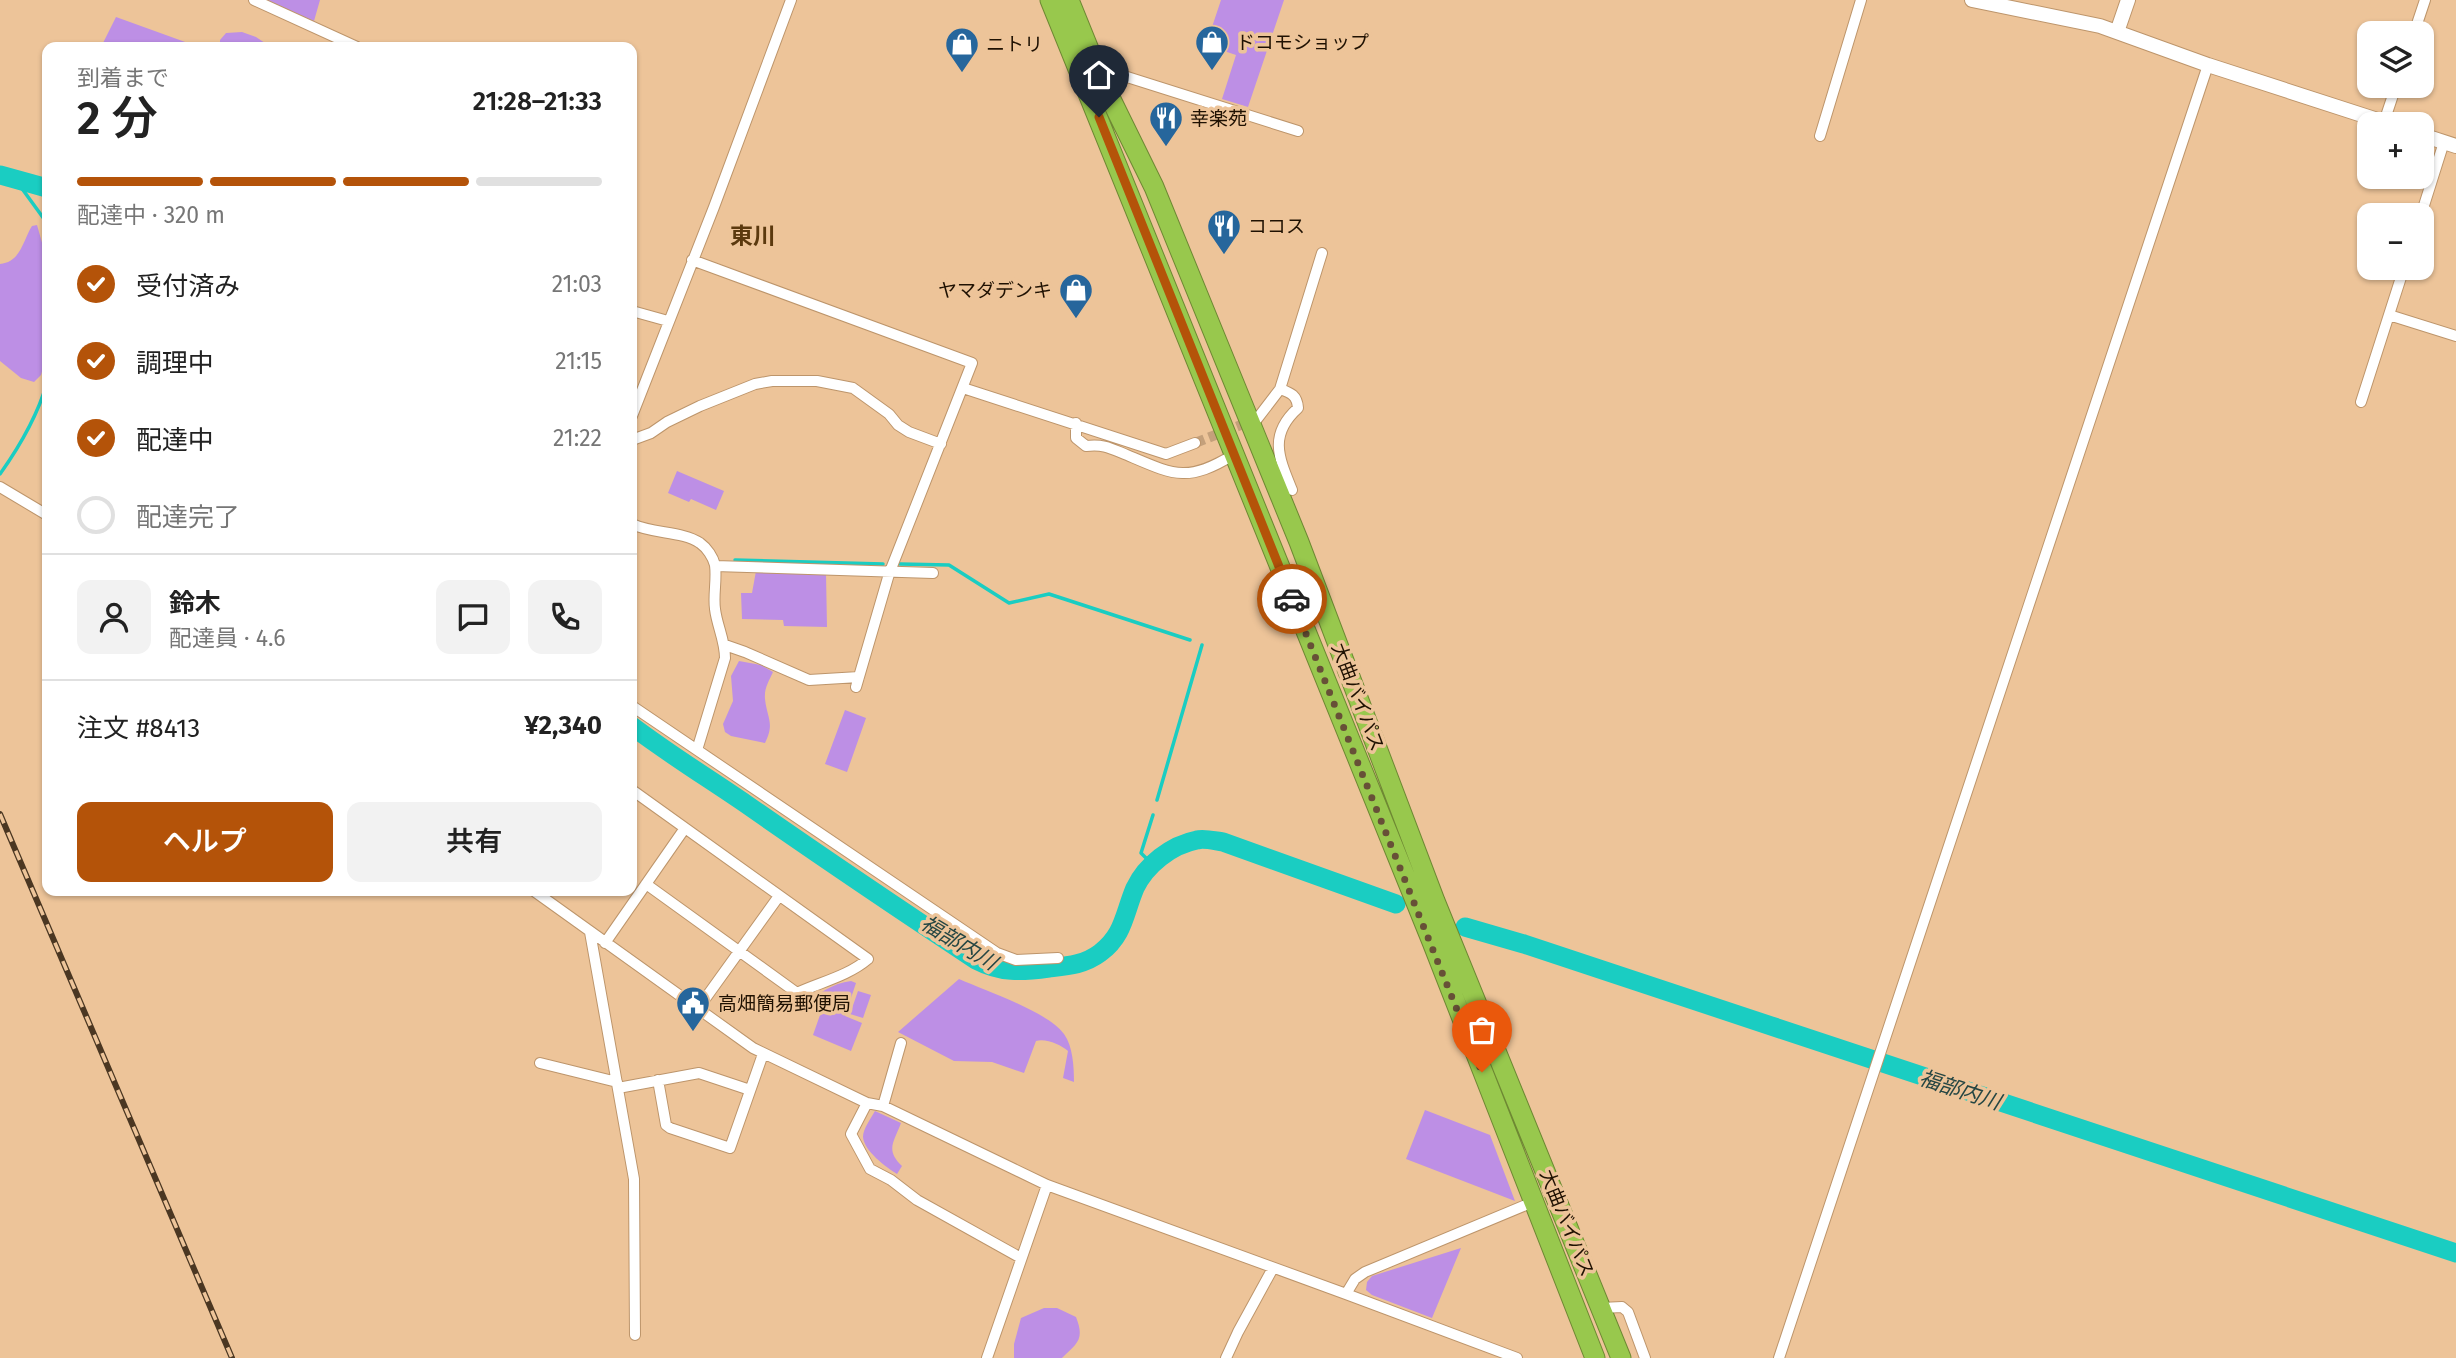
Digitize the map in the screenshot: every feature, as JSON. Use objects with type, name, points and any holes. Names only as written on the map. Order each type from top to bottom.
[{"type":"highway","name":"大曲バイパス","points":[[1050,0],[1432,942],[1595,1358]]},
{"type":"highway","name":"大曲バイパス","points":[[1069,0],[1101,79],[1154,187],[1277,488],[1435,901],[1621,1358]]},
{"type":"street","points":[[254,0],[346,42]]},
{"type":"street","points":[[637,403],[791,0]]},
{"type":"street","points":[[1821,136],[1861,0]]},
{"type":"street","points":[[1972,0],[2100,26],[2208,65],[2357,113]]},
{"type":"street","points":[[2118,32],[2128,0]]},
{"type":"street","points":[[2418,21],[2425,0]]},
{"type":"street","points":[[1780,1358],[2208,65]]},
{"type":"street","points":[[1101,79],[1124,76],[1297,131]]},
{"type":"street","points":[[2426,203],[2450,144]]},
{"type":"street","points":[[1257,419],[1280,389],[1322,253]]},
{"type":"street","points":[[692,260],[972,363],[890,571],[858,682],[809,680],[725,645]]},
{"type":"street","points":[[2361,402],[2400,280]]},
{"type":"street","points":[[637,312],[668,321]]},
{"type":"street","points":[[2389,315],[2456,336]]},
{"type":"street","points":[[637,438],[701,406],[755,384],[817,381],[853,388],[909,432],[941,444]]},
{"type":"street","points":[[963,388],[1166,454],[1195,443]]},
{"type":"street","points":[[1277,488],[1292,490],[1277,447],[1280,430],[1289,415],[1298,408],[1297,399],[1292,393],[1280,389]]},
{"type":"street","points":[[1076,423],[1076,438],[1086,446],[1102,444],[1171,474],[1196,472],[1233,454]]},
{"type":"street","points":[[0,487],[42,512]]},
{"type":"street","points":[[637,526],[700,542],[712,556],[715,566],[715,613],[725,645],[725,657],[697,750]]},
{"type":"street","points":[[715,566],[933,573]]},
{"type":"street","points":[[637,708],[997,953],[1016,960],[1058,958]]},
{"type":"street","points":[[637,794],[868,959],[856,970],[797,993],[646,884]]},
{"type":"street","points":[[605,943],[685,828]]},
{"type":"street","points":[[541,896],[697,1010],[764,1054],[867,1103],[883,1106],[1047,1185],[1517,1358]]},
{"type":"street","points":[[697,1010],[779,896]]},
{"type":"street","points":[[590,932],[634,1179],[635,1335]]},
{"type":"street","points":[[883,1106],[901,1043]]},
{"type":"street","points":[[658,1080],[666,1125],[730,1148],[764,1054]]},
{"type":"street","points":[[540,1063],[618,1085],[699,1073],[750,1090]]},
{"type":"street","points":[[867,1103],[850,1134],[870,1169],[891,1180],[916,1200],[1021,1258]]},
{"type":"street","points":[[987,1358],[1047,1185]]},
{"type":"street","points":[[1346,1294],[1355,1279],[1365,1272],[1533,1202]]},
{"type":"street","points":[[1226,1358],[1273,1268]]},
{"type":"street","points":[[1601,1308],[1622,1307],[1628,1312],[1645,1358]]},
{"type":"shaded area","points":[[266,0],[320,0],[314,21]]},
{"type":"shaded area","points":[[1221,0],[1284,0],[1248,107],[1222,99],[1236,55],[1206,45]]},
{"type":"shaded area","points":[[116,17],[185,42],[104,42]]},
{"type":"shaded area","points":[[242,32],[264,42],[220,42],[226,33]]},
{"type":"shaded area","points":[[37,225],[42,242],[42,371],[34,382],[21,378],[0,361],[0,264],[17,255],[32,226]]},
{"type":"shaded area","points":[[677,471],[724,491],[716,510],[668,493]]},
{"type":"shaded area","points":[[756,571],[826,574],[827,627],[784,626],[783,620],[742,619],[741,593],[752,593]]},
{"type":"shaded area","points":[[739,661],[761,665],[773,672],[765,691],[770,725],[765,743],[731,736],[725,732],[723,724],[733,701],[731,676]]},
{"type":"shaded area","points":[[845,710],[866,718],[847,772],[825,764]]},
{"type":"shaded area","points":[[959,979],[1030,1010],[1056,1026],[1069,1045],[1074,1082],[1063,1078],[1068,1051],[1049,1041],[1036,1041],[1024,1073],[992,1062],[954,1061],[898,1032]]},
{"type":"shaded area","points":[[851,981],[856,983],[845,1016],[862,1023],[851,1051],[813,1035],[820,1015],[804,1006],[826,990]]},
{"type":"shaded area","points":[[858,991],[871,995],[863,1018],[850,1014]]},
{"type":"shaded area","points":[[1425,1110],[1490,1135],[1515,1201],[1406,1159]]},
{"type":"shaded area","points":[[875,1111],[901,1123],[892,1146],[894,1155],[902,1166],[897,1174],[876,1158],[864,1142],[864,1131]]},
{"type":"shaded area","points":[[1461,1248],[1432,1318],[1372,1295],[1366,1290],[1367,1282],[1372,1276]]},
{"type":"shaded area","points":[[1044,1308],[1057,1308],[1076,1317],[1080,1331],[1078,1340],[1062,1358],[1014,1358],[1014,1344],[1021,1318]]},
{"type":"waterway","name":"福部内川","points":[[0,175],[42,187]]},
{"type":"waterway","points":[[15,179],[42,216]]},
{"type":"waterway","points":[[0,474],[27,431],[42,397]]},
{"type":"waterway","points":[[735,560],[883,564]]},
{"type":"waterway","points":[[900,564],[949,565],[1009,603],[1049,594],[1190,640]]},
{"type":"waterway","points":[[1157,800],[1202,645]]},
{"type":"waterway","name":"福部内川","points":[[637,730],[947,941],[976,960],[994,967],[1020,971],[1075,964],[1094,957],[1114,939],[1135,888],[1153,864],[1178,846],[1200,839],[1223,842],[1396,904]]},
{"type":"waterway","points":[[1152,864],[1141,853],[1153,815]]},
{"type":"waterway","name":"福部内川","points":[[1465,927],[1524,944],[2456,1253]]},
{"type":"tunnel","points":[[1195,443],[1251,421]]},
{"type":"railway","points":[[0,814],[232,1358]]},
{"type":"way so far","points":[[1292,599],[1482,1072]]},
{"type":"place","name":"ドコモショップ","points":[[1212,72]]},
{"type":"place","name":"ニトリ","points":[[962,74]]},
{"type":"place","name":"幸楽苑","points":[[1166,148]]},
{"type":"place","name":"ココス","points":[[1224,256]]},
{"type":"place","name":"ヤマダデンキ","points":[[1076,320]]},
{"type":"place","name":"高畑簡易郵便局","points":[[693,1033]]},
{"type":"district","name":"東川","points":[[753,236]]},
{"type":"route","points":[[1099,117],[1292,599]]}]
